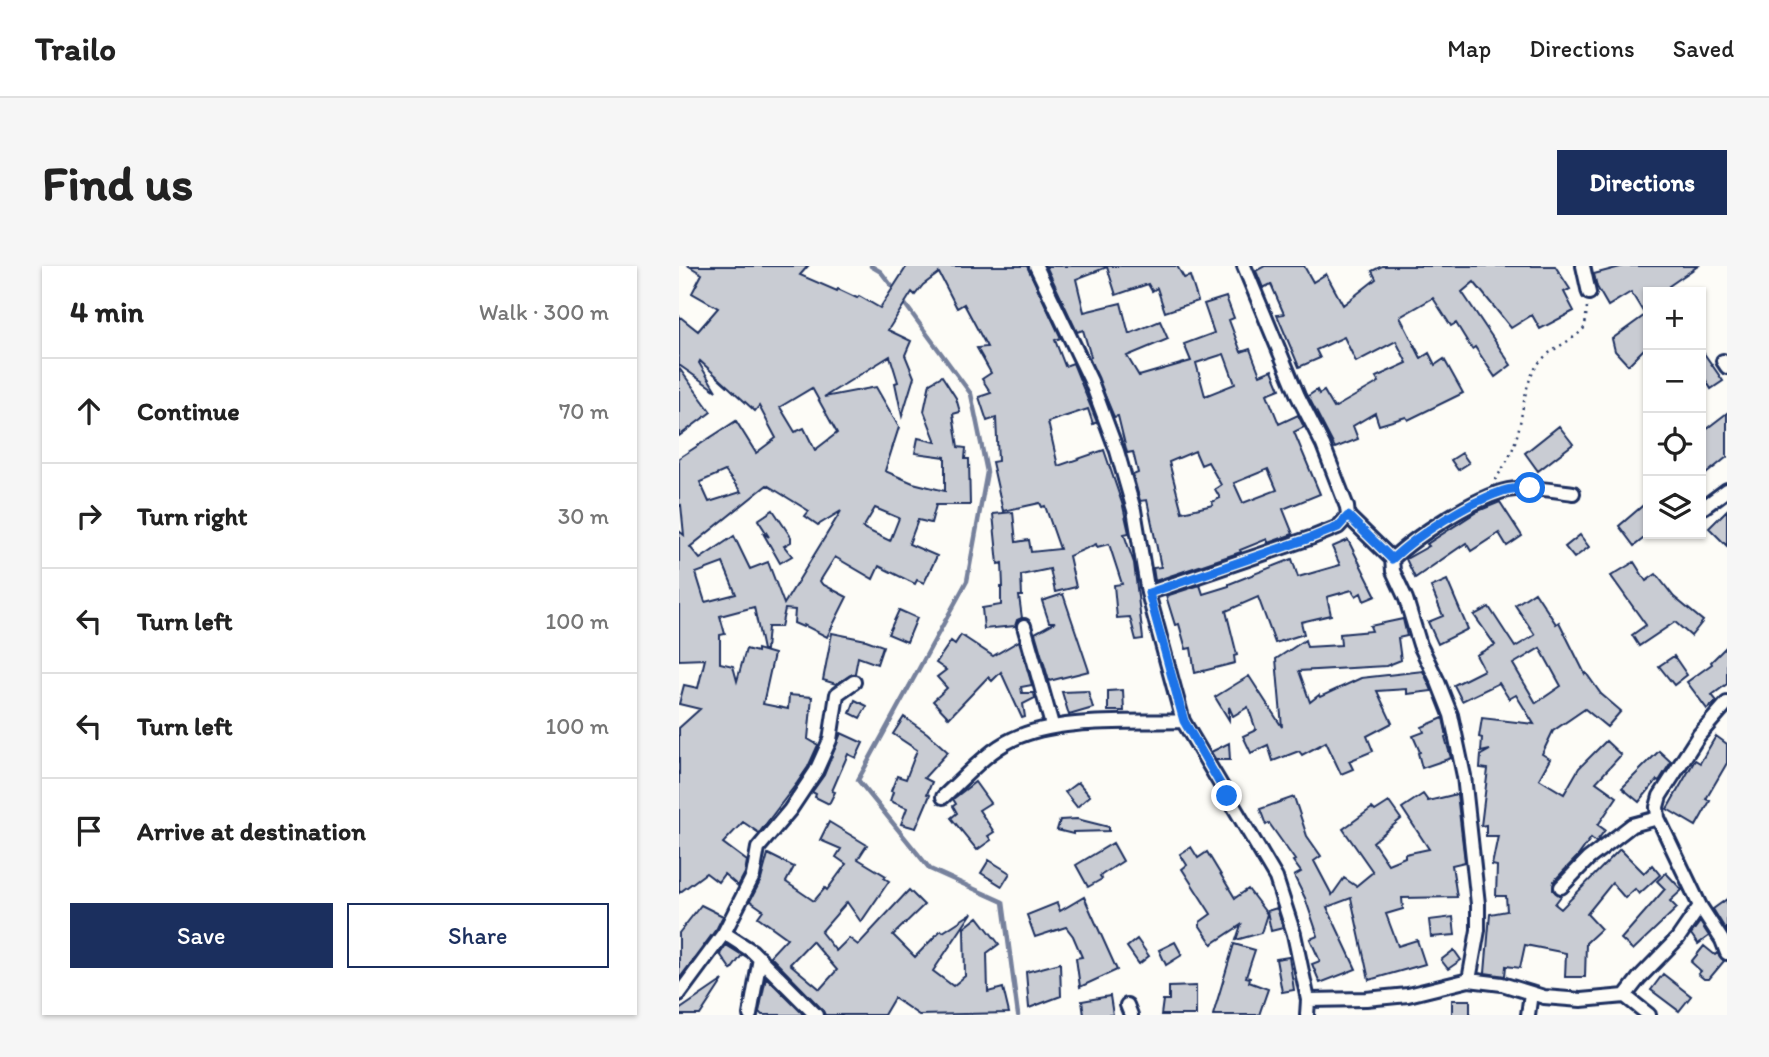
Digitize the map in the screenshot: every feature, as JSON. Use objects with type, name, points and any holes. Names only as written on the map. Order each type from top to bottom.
[{"type":"street","points":[[1036,266],[1091,381],[1117,451],[1134,510],[1149,593],[1184,721],[1276,878],[1294,934],[1308,1000],[1307,1015]]},
{"type":"street","points":[[1244,266],[1298,396],[1323,444],[1348,516],[1392,559],[1393,571],[1406,599],[1420,645],[1451,715],[1464,776],[1478,904],[1478,930],[1469,980]]},
{"type":"street","points":[[1583,266],[1589,293]]},
{"type":"street","points":[[1392,559],[1477,502],[1506,490],[1530,488],[1573,493]]},
{"type":"street","points":[[1706,506],[1727,490]]},
{"type":"street","points":[[1149,593],[1326,532],[1338,527],[1348,516]]},
{"type":"street","points":[[1024,626],[1052,725]]},
{"type":"street","points":[[679,994],[724,933],[753,876],[758,848],[790,810],[824,756],[837,694],[854,682]]},
{"type":"street","points":[[1727,703],[1699,735],[1660,796],[1657,807],[1658,818],[1700,906],[1722,940],[1727,953]]},
{"type":"street","points":[[943,797],[1011,740],[1052,725],[1184,721]]},
{"type":"street","points":[[1560,887],[1588,859],[1632,825],[1658,818]]},
{"type":"street","points":[[1625,996],[1678,938],[1700,906]]},
{"type":"street","points":[[724,933],[760,958],[816,1015]]},
{"type":"street","points":[[750,1015],[760,958]]},
{"type":"street","points":[[1308,1000],[1408,995],[1469,980],[1502,984],[1543,997],[1581,1000],[1625,996],[1650,1015]]},
{"type":"street","points":[[1528,1015],[1531,993]]},
{"type":"path","points":[[1494,481],[1508,460],[1516,441],[1530,378],[1539,362],[1585,327],[1589,293]]},
{"type":"building","points":[[689,266],[808,266],[800,275],[837,291],[838,289],[857,298],[859,296],[880,308],[907,266],[1027,266],[1061,338],[1055,340],[1065,366],[1073,363],[1097,422],[1093,424],[1088,409],[1048,422],[1058,466],[1104,450],[1129,533],[1124,534],[1134,563],[1143,639],[1136,640],[1130,617],[1117,618],[1114,585],[1122,584],[1109,544],[1097,547],[1096,544],[1069,556],[1076,587],[1055,592],[1050,569],[1021,575],[1022,596],[1019,596],[1022,618],[1017,620],[1015,626],[984,629],[982,608],[1001,605],[1003,587],[1002,563],[998,564],[993,514],[1013,512],[1016,542],[1029,540],[1031,552],[1060,549],[1045,506],[1042,507],[1040,503],[1003,511],[992,462],[998,461],[996,418],[987,421],[979,397],[991,393],[982,379],[991,373],[977,348],[987,347],[964,304],[957,308],[939,273],[915,295],[912,292],[888,330],[911,341],[905,355],[914,377],[902,416],[895,383],[898,382],[890,356],[824,397],[876,387],[899,427],[885,471],[913,483],[945,491],[945,457],[915,453],[918,438],[936,442],[924,411],[930,383],[942,376],[956,398],[960,412],[953,414],[958,447],[966,448],[965,459],[969,459],[970,505],[936,505],[931,523],[918,520],[909,544],[937,556],[924,583],[917,580],[915,584],[879,566],[873,579],[835,557],[820,581],[847,597],[827,637],[794,623],[795,610],[785,609],[781,627],[768,627],[766,650],[763,650],[754,607],[720,616],[725,634],[720,635],[720,663],[733,666],[737,681],[746,649],[774,654],[763,704],[788,709],[789,695],[812,697],[808,739],[818,745],[808,767],[759,833],[743,822],[723,843],[747,861],[745,873],[738,886],[724,874],[718,882],[706,873],[679,893],[679,728],[700,709],[679,704],[684,685],[698,688],[705,659],[679,660],[679,531],[684,535],[681,505],[679,506],[679,458],[736,421],[756,453],[776,438],[759,406],[755,411],[700,361],[716,391],[679,365],[679,316],[698,331],[718,308],[692,293],[702,274]],"holes":[[[812,388],[837,433],[815,450],[804,428],[795,432],[780,407]],[[725,471],[741,492],[709,502],[700,482]],[[767,485],[809,511],[805,516],[818,525],[841,511],[784,604],[768,562],[750,569],[734,536],[700,559],[690,547]],[[875,508],[899,518],[890,541],[863,528]],[[723,563],[736,594],[705,602],[696,573]]]},
{"type":"building","points":[[1046,266],[1177,266],[1184,278],[1190,276],[1198,301],[1165,312],[1157,288],[1152,291],[1148,284],[1116,295],[1107,267],[1076,279],[1084,312],[1121,303],[1129,334],[1160,321],[1168,339],[1127,356],[1139,376],[1191,361],[1184,344],[1214,333],[1204,304],[1226,297],[1234,318],[1229,320],[1241,352],[1250,349],[1260,375],[1272,370],[1280,389],[1267,394],[1279,424],[1298,415],[1304,427],[1294,432],[1320,494],[1283,509],[1293,534],[1268,543],[1267,539],[1240,550],[1241,552],[1155,581],[1153,568],[1161,567],[1147,500],[1140,501],[1133,475],[1138,473],[1133,452],[1127,453],[1118,416],[1114,417],[1089,358],[1091,357],[1083,330],[1077,332]],"holes":[[[1224,354],[1235,384],[1205,396],[1196,363]],[[1195,451],[1201,465],[1208,462],[1221,485],[1215,489],[1220,498],[1212,502],[1213,505],[1182,512],[1169,462]],[[1268,469],[1277,490],[1243,503],[1234,483]]]},
{"type":"building","points":[[1265,266],[1304,266],[1313,282],[1326,274],[1343,305],[1376,279],[1372,271],[1382,266],[1555,266],[1570,289],[1564,292],[1574,311],[1540,329],[1532,315],[1511,328],[1474,282],[1462,292],[1511,365],[1495,377],[1475,347],[1472,349],[1456,323],[1451,326],[1433,298],[1400,317],[1421,358],[1429,353],[1435,365],[1444,359],[1463,393],[1408,420],[1406,417],[1379,425],[1375,413],[1353,426],[1358,439],[1335,448],[1308,396],[1317,390],[1319,394],[1324,391],[1334,408],[1379,382],[1376,377],[1407,363],[1396,341],[1356,362],[1344,337],[1316,350],[1320,358],[1299,367],[1277,315],[1284,314],[1271,284],[1263,288],[1256,271]]},
{"type":"building","points":[[1624,266],[1698,266],[1670,287],[1643,287],[1643,312],[1631,292],[1608,306],[1597,287],[1594,274]]},
{"type":"building","points":[[1643,316],[1643,350],[1628,365],[1615,351],[1612,339]]},
{"type":"building","points":[[1706,356],[1723,381],[1711,389],[1706,380]]},
{"type":"building","points":[[679,368],[711,412],[679,436]]},
{"type":"building","points":[[1727,413],[1727,457],[1706,474],[1706,429]]},
{"type":"building","points":[[1559,426],[1573,444],[1538,471],[1525,453]]},
{"type":"building","points":[[1462,453],[1469,463],[1458,470],[1451,460]]},
{"type":"building","points":[[1500,502],[1522,536],[1507,546],[1499,533],[1471,551],[1466,543],[1415,578],[1406,559],[1478,511]]},
{"type":"building","points":[[1643,505],[1643,539],[1634,546],[1619,526]]},
{"type":"building","points":[[773,510],[791,537],[791,542],[784,546],[792,556],[780,563],[758,520]]},
{"type":"building","points":[[1727,510],[1727,546],[1709,528]]},
{"type":"building","points":[[1580,535],[1589,547],[1574,558],[1565,547]]},
{"type":"building","points":[[1348,540],[1376,596],[1364,601],[1361,593],[1356,596],[1352,590],[1327,597],[1331,615],[1301,622],[1304,634],[1275,643],[1258,597],[1226,611],[1237,655],[1234,656],[1235,663],[1195,673],[1191,648],[1186,649],[1179,624],[1175,625],[1166,596],[1200,585],[1203,594],[1292,559],[1298,577],[1340,565],[1332,547]]},
{"type":"building","points":[[1634,562],[1646,581],[1656,574],[1674,597],[1703,621],[1691,636],[1675,622],[1639,646],[1632,635],[1646,625],[1611,576]]},
{"type":"building","points":[[1447,580],[1468,629],[1438,644],[1428,622],[1443,616],[1431,587]]},
{"type":"building","points":[[1535,592],[1556,624],[1559,622],[1585,674],[1601,694],[1621,711],[1607,727],[1585,709],[1553,731],[1542,754],[1550,759],[1539,779],[1564,794],[1579,768],[1606,741],[1621,755],[1596,782],[1617,797],[1598,825],[1605,830],[1596,842],[1591,838],[1554,881],[1553,890],[1561,896],[1555,904],[1561,909],[1620,849],[1644,873],[1652,865],[1660,875],[1639,894],[1635,889],[1625,898],[1612,883],[1587,914],[1601,929],[1586,943],[1585,977],[1565,977],[1566,953],[1525,945],[1520,968],[1506,966],[1505,976],[1485,973],[1490,914],[1507,911],[1506,896],[1496,896],[1497,866],[1492,865],[1498,836],[1486,836],[1486,825],[1481,826],[1488,769],[1480,768],[1481,755],[1490,750],[1481,752],[1482,738],[1479,737],[1482,718],[1534,724],[1516,695],[1509,699],[1499,683],[1462,701],[1454,685],[1484,670],[1476,655],[1495,645],[1474,615],[1489,607],[1515,647],[1535,635],[1515,605]],"holes":[[[1540,648],[1561,686],[1536,703],[1513,664]]]},
{"type":"building","points":[[1063,594],[1089,671],[1049,681],[1035,633],[1055,622],[1049,622],[1042,601]]},
{"type":"building","points":[[899,610],[917,618],[907,642],[888,634]]},
{"type":"building","points":[[1403,619],[1407,636],[1398,638],[1401,660],[1386,666],[1299,671],[1310,702],[1319,695],[1320,697],[1361,678],[1423,671],[1430,686],[1432,691],[1407,694],[1407,689],[1377,691],[1392,723],[1367,736],[1373,751],[1349,761],[1353,769],[1341,774],[1326,742],[1302,755],[1299,751],[1273,761],[1268,745],[1251,753],[1243,736],[1256,730],[1248,707],[1233,716],[1229,707],[1229,720],[1215,697],[1249,676],[1282,727],[1276,659],[1305,640],[1307,647],[1341,645],[1340,634],[1372,631],[1370,626]]},
{"type":"building","points":[[832,633],[883,646],[877,664],[858,657],[855,673],[836,684],[823,680]]},
{"type":"building","points":[[961,635],[993,656],[1019,641],[1032,685],[1021,687],[1022,693],[1034,693],[1035,698],[1023,704],[1025,717],[1022,718],[1001,672],[992,681],[988,677],[949,718],[933,701],[947,688],[937,677],[946,670],[936,663],[951,641],[955,644]]},
{"type":"building","points":[[1727,646],[1727,684],[1712,695],[1717,701],[1707,709],[1687,682],[1712,664]]},
{"type":"building","points":[[1674,656],[1687,675],[1674,685],[1659,666]]},
{"type":"building","points":[[1123,690],[1124,711],[1108,711],[1108,691]]},
{"type":"building","points":[[1088,691],[1093,708],[1069,715],[1062,692]]},
{"type":"building","points":[[855,700],[867,706],[860,718],[850,713]]},
{"type":"building","points":[[904,717],[948,752],[924,778],[932,782],[927,794],[930,795],[916,828],[901,824],[907,808],[890,801],[897,776],[906,779],[917,750],[893,734]]},
{"type":"building","points":[[1443,718],[1451,758],[1422,768],[1418,753],[1420,752],[1413,736],[1424,732],[1422,727]]},
{"type":"building","points":[[841,733],[863,743],[856,758],[848,754],[829,804],[815,797],[816,794],[812,792],[824,775]]},
{"type":"building","points":[[1716,736],[1727,744],[1727,763],[1706,799],[1710,801],[1696,826],[1667,809],[1695,760],[1700,763]]},
{"type":"building","points":[[1229,743],[1230,760],[1216,760],[1211,752]]},
{"type":"building","points":[[1659,751],[1671,762],[1659,781],[1657,780],[1639,802],[1622,788]]},
{"type":"building","points":[[975,782],[990,803],[979,810],[994,832],[988,836],[991,840],[977,850],[951,818],[957,813],[953,799]]},
{"type":"building","points":[[1078,782],[1090,796],[1077,807],[1065,792]]},
{"type":"building","points":[[1423,794],[1428,801],[1457,794],[1465,862],[1452,865],[1457,897],[1402,898],[1403,909],[1386,914],[1398,946],[1417,940],[1425,964],[1369,980],[1351,898],[1327,907],[1356,969],[1320,983],[1312,964],[1320,961],[1310,939],[1318,936],[1294,876],[1301,872],[1269,823],[1266,825],[1260,809],[1294,797],[1307,836],[1321,856],[1314,861],[1332,895],[1344,878],[1356,886],[1373,872],[1343,829],[1372,808],[1375,811],[1389,802],[1401,819],[1373,842],[1388,864],[1405,857],[1405,854],[1429,849],[1402,808]]},
{"type":"building","points":[[1077,819],[1109,827],[1109,831],[1073,834],[1057,830],[1060,820]]},
{"type":"building","points":[[829,822],[867,845],[858,859],[886,876],[884,878],[889,881],[861,922],[847,902],[821,932],[836,951],[849,938],[858,945],[909,890],[924,905],[893,935],[915,957],[941,930],[943,932],[972,913],[933,971],[953,986],[965,976],[964,928],[978,917],[999,944],[987,953],[988,992],[1003,988],[1009,1013],[919,1015],[894,998],[884,1015],[825,1015],[770,956],[787,938],[758,917],[763,910],[750,901],[761,880],[768,854],[794,867],[786,882],[814,901],[825,888],[827,890],[846,864],[836,857],[841,849],[820,840]],"holes":[[[812,941],[837,970],[820,989],[790,964]]]},
{"type":"building","points":[[1113,843],[1123,861],[1088,887],[1076,865]]},
{"type":"building","points":[[1191,847],[1198,858],[1207,852],[1235,898],[1248,889],[1267,914],[1261,933],[1236,940],[1241,925],[1212,944],[1200,926],[1200,922],[1211,914],[1182,869],[1187,865],[1180,854]]},
{"type":"building","points":[[989,860],[1010,873],[1002,886],[981,873]]},
{"type":"building","points":[[1666,873],[1682,890],[1670,901],[1677,908],[1633,950],[1621,939],[1665,889],[1657,881]]},
{"type":"building","points":[[1084,897],[1117,970],[1080,987],[1076,958],[1082,957],[1073,936],[1066,927],[1035,937],[1027,915],[1057,903],[1060,911]]},
{"type":"building","points":[[1727,899],[1727,932],[1713,909]]},
{"type":"building","points":[[701,905],[723,916],[679,979],[679,933]]},
{"type":"building","points":[[1277,908],[1283,928],[1271,931],[1267,911]]},
{"type":"building","points":[[1453,917],[1455,935],[1431,937],[1429,920]]},
{"type":"building","points":[[1700,922],[1709,936],[1698,944],[1691,934]]},
{"type":"building","points":[[1137,939],[1149,956],[1139,964],[1127,947]]},
{"type":"building","points":[[1175,942],[1182,955],[1166,965],[1159,950]]},
{"type":"building","points":[[1234,944],[1255,950],[1246,977],[1250,978],[1249,982],[1268,989],[1259,1015],[1213,1015]]},
{"type":"building","points":[[726,945],[742,955],[731,970],[720,954]]},
{"type":"building","points":[[1704,946],[1715,955],[1717,953],[1724,961],[1709,979],[1698,974],[1701,971],[1691,962]]},
{"type":"building","points":[[1454,950],[1461,960],[1448,969],[1441,960]]},
{"type":"building","points":[[1289,957],[1294,990],[1282,992],[1276,959]]},
{"type":"building","points":[[1060,963],[1061,996],[1029,1008],[1026,972]]},
{"type":"building","points":[[1663,974],[1691,996],[1679,1011],[1651,990]]},
{"type":"building","points":[[766,977],[804,1015],[762,1015],[759,1012]]},
{"type":"building","points":[[723,980],[700,1015],[679,1015],[679,1010]]},
{"type":"building","points":[[1196,986],[1196,1015],[1161,1015],[1163,1000],[1169,1000],[1169,987]]},
{"type":"building","points":[[1110,996],[1113,1015],[1084,1015],[1082,1001]]},
{"type":"building","points":[[1452,1000],[1470,1000],[1470,1015],[1452,1015]]},
{"type":"waterway","points":[[871,266],[881,272],[897,293]]},
{"type":"waterway","points":[[902,300],[971,394],[987,472],[967,581],[858,780],[930,869],[1003,902],[1018,1015]]},
{"type":"route","points":[[1227,796],[1184,721],[1149,593],[1313,537],[1338,527],[1348,516],[1392,559],[1477,502],[1506,490],[1530,488]]}]
